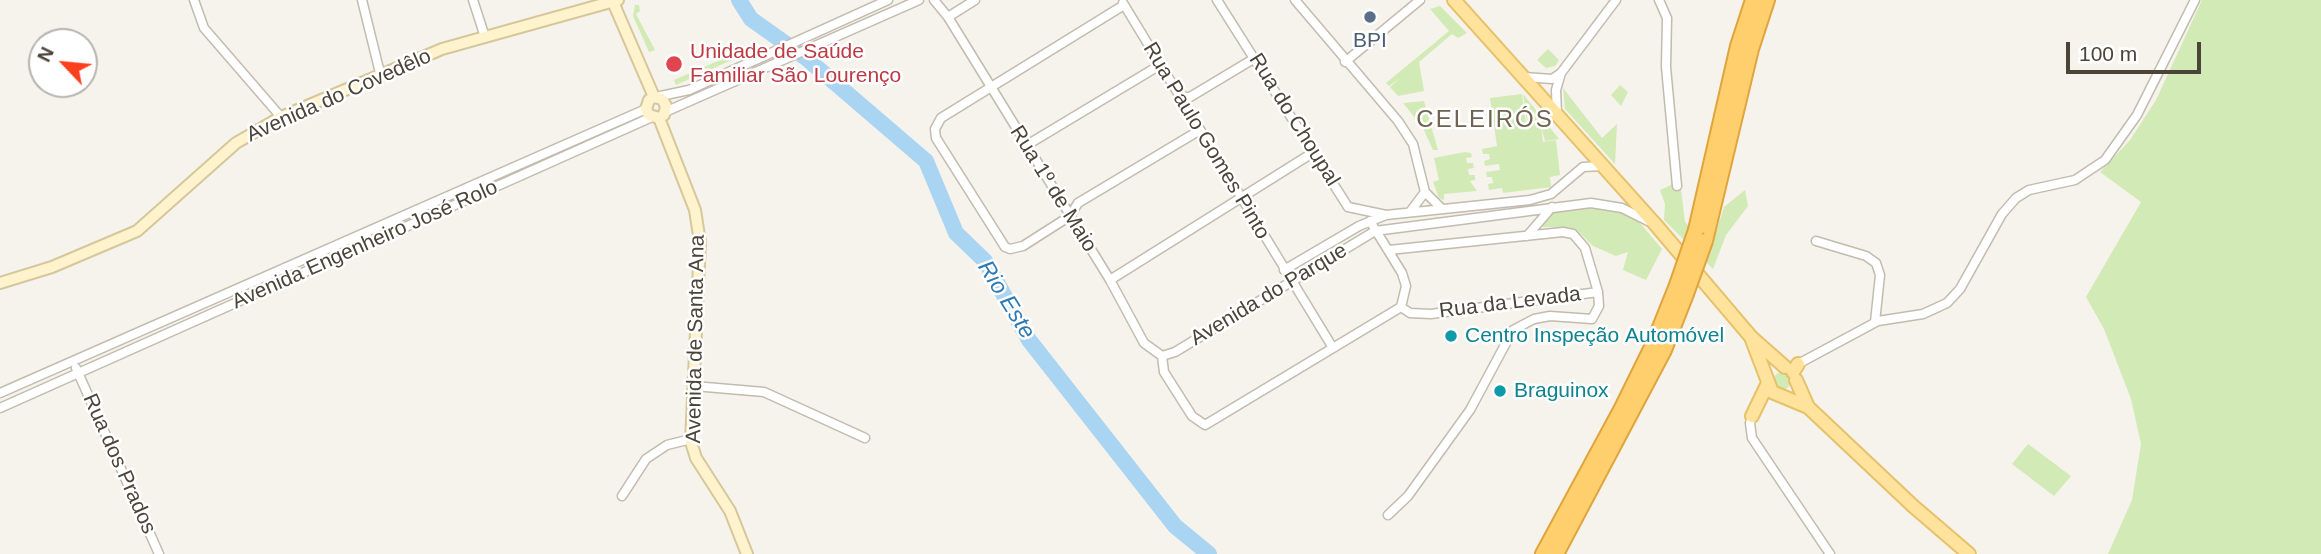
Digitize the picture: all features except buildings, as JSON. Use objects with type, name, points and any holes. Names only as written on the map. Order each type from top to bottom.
[{"type":"highway","points":[[1700,235],[1738,46],[1753,0]]},
{"type":"highway","points":[[1556,554],[1562,531],[1681,289],[1700,235],[1751,50],[1768,0]]},
{"type":"highway","points":[[1543,554],[1562,531]]},
{"type":"main road","points":[[1452,1],[1655,224],[1751,337],[1792,370],[1808,407]]},
{"type":"main road","points":[[1751,337],[1772,392],[1808,407],[1913,506],[1969,554]]},
{"type":"main road","points":[[1752,416],[1773,369],[1792,370]]},
{"type":"main road","points":[[1752,416],[1791,392],[1792,370]]},
{"type":"street","points":[[194,0],[204,28],[281,117]]},
{"type":"street","points":[[362,0],[381,77]]},
{"type":"street","points":[[473,0],[485,37]]},
{"type":"street","points":[[656,114],[649,100],[655,97],[689,90],[888,0]]},
{"type":"street","name":"Avenida Engenheiro José Rolo","points":[[0,393],[782,61],[919,0]]},
{"type":"street","points":[[934,0],[948,17],[975,0]]},
{"type":"street","name":"Rua do Choupal","points":[[1217,0],[1348,206],[1386,215]]},
{"type":"street","points":[[1295,0],[1345,62],[1398,121],[1413,144],[1425,191],[1441,208]]},
{"type":"street","points":[[1345,62],[1420,0]]},
{"type":"street","points":[[1522,77],[1552,79],[1561,73],[1616,0]]},
{"type":"street","points":[[1659,0],[1667,18],[1666,67],[1677,186]]},
{"type":"street","points":[[1792,370],[1875,322],[1923,314],[1947,303],[1961,289],[2002,214],[2016,198],[2029,190],[2068,183],[2105,160],[2123,138],[2195,0]]},
{"type":"street","points":[[616,1],[655,97],[664,101],[656,114]]},
{"type":"street","name":"Avenida do Covedêlo","points":[[0,283],[52,267],[136,231],[236,142],[281,117],[442,50],[616,1]]},
{"type":"street","points":[[1123,2],[941,118],[935,129],[936,138],[1005,247],[1023,246],[1070,216],[1078,203],[1200,130]]},
{"type":"street","name":"Rua Paulo Gomes Pinto","points":[[1123,2],[1291,281]]},
{"type":"street","name":"Rua 1º de Maio","points":[[948,17],[1110,281],[1144,343],[1162,356]]},
{"type":"street","points":[[1180,97],[1190,97],[1255,58]]},
{"type":"street","points":[[1027,145],[1160,65]]},
{"type":"street","points":[[1557,114],[1556,90],[1561,73]]},
{"type":"street","name":"Avenida Engenheiro José Rolo","points":[[0,408],[656,114]]},
{"type":"street","name":"Avenida de Santa Ana","points":[[656,114],[695,210],[699,232],[691,439],[696,458],[730,510],[747,554]]},
{"type":"street","points":[[1110,281],[1314,152]]},
{"type":"street","name":"Avenida do Parque","points":[[1284,270],[1370,221],[1386,215],[1537,198],[1551,194],[1583,167],[1602,166]]},
{"type":"street","points":[[1410,212],[1425,191]]},
{"type":"street","name":"Avenida do Parque","points":[[1162,356],[1175,352],[1375,231],[1552,207],[1611,204],[1655,224]]},
{"type":"street","points":[[1389,250],[1527,236],[1552,207]]},
{"type":"street","points":[[1429,209],[1432,223]]},
{"type":"street","points":[[1162,356],[1164,372],[1192,416],[1205,425],[1401,307],[1406,286],[1389,250],[1370,221]]},
{"type":"street","name":"Rua da Levada","points":[[1401,307],[1410,313],[1432,314],[1598,292],[1590,255],[1573,234],[1527,236]]},
{"type":"street","points":[[1816,241],[1866,256],[1876,263],[1880,275],[1875,322]]},
{"type":"street","points":[[1291,281],[1333,348]]},
{"type":"street","points":[[1388,514],[1408,496],[1469,410],[1513,330],[1534,319],[1550,316],[1592,319],[1599,306],[1598,292]]},
{"type":"street","points":[[73,362],[78,373]]},
{"type":"street","name":"Rua dos Prados","points":[[78,373],[159,554]]},
{"type":"street","points":[[694,386],[764,392],[865,438]]},
{"type":"street","points":[[1752,416],[1752,438],[1830,554]]},
{"type":"street","points":[[622,496],[635,471],[646,459],[667,445],[691,439]]},
{"type":"green space","points":[[2202,0],[2321,0],[2321,554],[2108,554],[2132,500],[2141,444],[2131,399],[2104,329],[2086,297],[2141,202],[2100,172],[2130,140],[2156,100]]},
{"type":"green space","points":[[635,5],[639,5],[640,11],[636,14],[655,50],[649,52],[633,16]]},
{"type":"green space","points":[[1440,6],[1467,33],[1458,38],[1452,34],[1419,62],[1424,91],[1398,96],[1390,87],[1400,78],[1389,86],[1386,83],[1449,31],[1430,9]]},
{"type":"green space","points":[[1548,49],[1559,60],[1555,66],[1546,68],[1537,60]]},
{"type":"green space","points":[[741,51],[743,55],[676,85],[674,80]]},
{"type":"green space","points":[[1620,85],[1628,92],[1621,106],[1611,95]]},
{"type":"green space","points":[[1563,88],[1602,138],[1617,124],[1615,164],[1565,109]]},
{"type":"green space","points":[[1522,94],[1526,124],[1541,121],[1527,122],[1523,94],[1559,139],[1545,141],[1541,127],[1543,142],[1556,140],[1560,175],[1550,177],[1551,187],[1503,193],[1502,188],[1489,190],[1488,184],[1493,183],[1492,177],[1487,177],[1486,172],[1500,170],[1499,164],[1485,166],[1484,161],[1490,159],[1489,154],[1483,154],[1482,149],[1497,146],[1490,98]]},
{"type":"green space","points":[[1424,101],[1438,150],[1433,150],[1423,128],[1403,103]]},
{"type":"green space","points":[[1471,153],[1472,157],[1466,158],[1467,163],[1473,163],[1474,168],[1468,169],[1469,175],[1475,175],[1475,180],[1470,181],[1477,191],[1444,194],[1444,200],[1439,198],[1433,182],[1439,180],[1434,158]]},
{"type":"green space","points":[[1680,181],[1685,222],[1711,248],[1724,207],[1745,190],[1748,206],[1726,235],[1713,269],[1664,220],[1665,204],[1660,190]]},
{"type":"green space","points":[[1590,206],[1630,215],[1662,249],[1646,280],[1623,270],[1628,252],[1616,256],[1593,246],[1578,231],[1567,227],[1540,227],[1553,212]]},
{"type":"green space","points":[[1782,372],[1788,375],[1791,381],[1788,387],[1782,390],[1776,387],[1773,381],[1776,375]]},
{"type":"green space","points":[[2028,444],[2071,476],[2054,496],[2012,464]]},
{"type":"waterway","name":"Rio Este","points":[[739,0],[751,19],[806,58],[926,161],[956,233],[985,261],[1029,340],[1175,526],[1209,554]]},
{"type":"place","name":"BPI","points":[[1370,17]]},
{"type":"place","name":"Unidade de Saúde Familiar São Lourenço","points":[[674,64]]},
{"type":"place","name":"Centro Inspeção Automóvel","points":[[1451,336]]},
{"type":"place","name":"Braguinox","points":[[1500,391]]},
{"type":"district","name":"CELEIRÓS","points":[[1485,120]]}]
